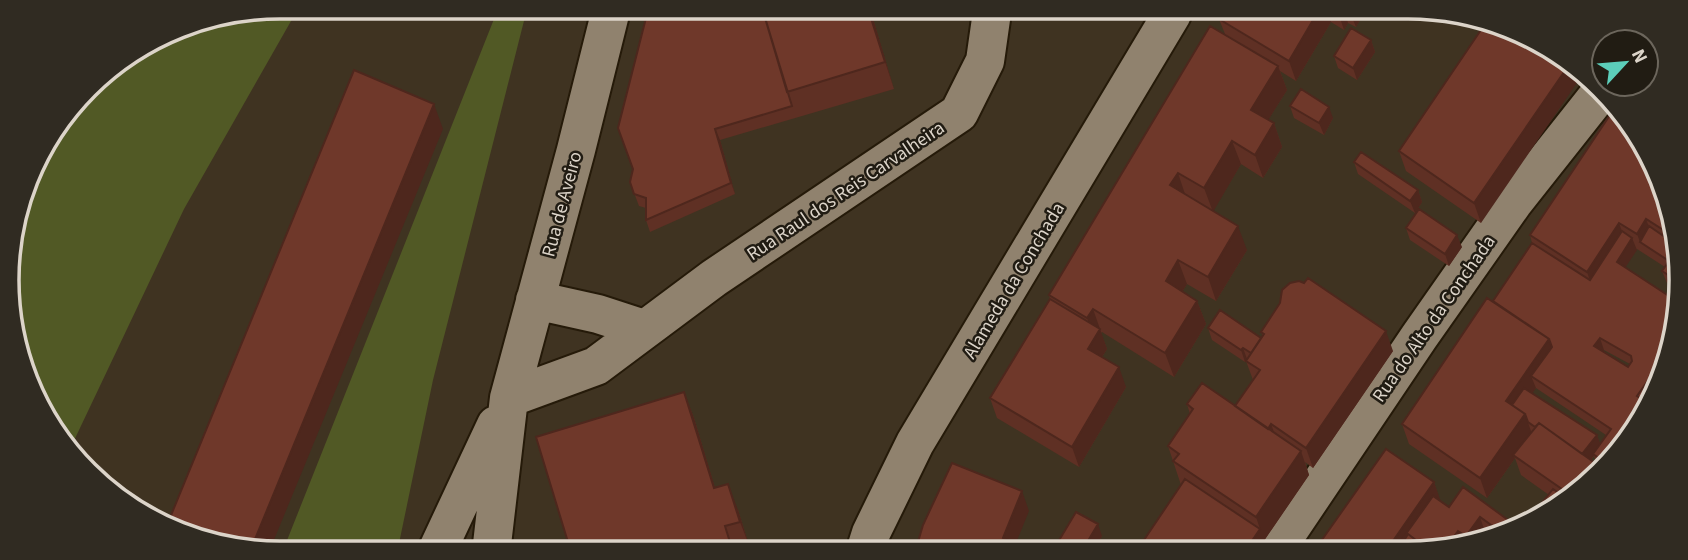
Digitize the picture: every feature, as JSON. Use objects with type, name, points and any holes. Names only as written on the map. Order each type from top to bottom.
[{"type":"street","name":"Rua de Aveiro","points":[[492,541],[509,398],[609,19]]},
{"type":"street","name":"Rua Raul dos Reis Carvalheira","points":[[509,398],[596,366],[714,278],[959,113],[985,61],[991,19]]},
{"type":"street","name":"Alameda da Conchada","points":[[868,541],[915,443],[1169,19]]},
{"type":"street","name":"Rua do Alto da Conchada","points":[[1282,541],[1505,214],[1595,99]]},
{"type":"street","points":[[535,300],[598,314],[644,329]]},
{"type":"street","name":"Rua de Aveiro","points":[[442,541],[509,398]]},
{"type":"green space","points":[[292,19],[184,209],[74,440],[54,410],[39,380],[21,314],[21,246],[33,196],[46,165],[63,135],[84,108],[121,73],[150,54],[180,39],[229,24]]},
{"type":"green space","points":[[494,19],[524,19],[433,380],[399,541],[287,541]]},
{"type":"building","points":[[646,19],[765,19],[792,106],[715,129],[731,183],[646,220],[646,198],[634,194],[630,182],[633,169],[618,128]]},
{"type":"building","points":[[765,19],[871,19],[885,62],[787,92]]},
{"type":"building","points":[[1219,19],[1314,19],[1289,61]]},
{"type":"building","points":[[1210,26],[1278,66],[1251,110],[1274,123],[1255,155],[1232,141],[1204,188],[1178,173],[1170,185],[1238,226],[1208,277],[1178,260],[1166,281],[1197,301],[1165,353],[1093,309],[1087,318],[1049,295]]},
{"type":"building","points":[[1351,28],[1371,40],[1353,68],[1334,56]]},
{"type":"building","points":[[1481,30],[1523,46],[1565,71],[1474,203],[1399,151]]},
{"type":"building","points":[[354,70],[434,104],[255,540],[213,532],[170,517]]},
{"type":"building","points":[[1301,89],[1329,107],[1319,123],[1290,106]]},
{"type":"building","points":[[1610,115],[1642,165],[1655,196],[1664,231],[1646,219],[1637,234],[1619,223],[1587,272],[1530,235]]},
{"type":"building","points":[[1361,152],[1418,190],[1410,201],[1354,162]]},
{"type":"building","points":[[1419,209],[1457,235],[1445,254],[1406,228]]},
{"type":"building","points":[[1649,226],[1665,237],[1668,260],[1640,242]]},
{"type":"building","points":[[1622,231],[1632,238],[1617,262],[1668,295],[1664,331],[1650,378],[1637,396],[1640,398],[1625,425],[1598,458],[1593,454],[1611,429],[1531,376],[1552,347],[1549,339],[1493,301],[1532,243],[1590,280]],"holes":[[[1600,338],[1631,356],[1632,361],[1628,367],[1594,346]]]},
{"type":"building","points":[[1668,262],[1669,275],[1662,271]]},
{"type":"building","points":[[1308,278],[1386,331],[1306,448],[1271,424],[1268,429],[1235,406],[1260,370],[1246,361],[1280,303],[1282,290],[1290,283],[1304,283]]},
{"type":"building","points":[[1487,298],[1549,339],[1506,401],[1525,414],[1480,478],[1402,424]]},
{"type":"building","points":[[1050,299],[1100,329],[1088,349],[1119,367],[1072,447],[990,398]]},
{"type":"building","points":[[1220,310],[1261,338],[1251,353],[1243,348],[1241,350],[1208,328]]},
{"type":"building","points":[[1650,378],[1640,398],[1637,396]]},
{"type":"building","points":[[1202,383],[1301,451],[1256,517],[1173,461],[1179,454],[1168,446],[1193,409],[1187,404]]},
{"type":"building","points":[[1524,388],[1597,435],[1582,454],[1539,423],[1535,427],[1528,422],[1525,414],[1512,405]]},
{"type":"building","points":[[684,392],[714,488],[728,484],[740,522],[725,526],[730,541],[568,541],[536,437]]},
{"type":"building","points":[[1539,423],[1594,462],[1563,490],[1513,455]]},
{"type":"building","points":[[1386,449],[1434,482],[1393,541],[1321,541]]},
{"type":"building","points":[[952,463],[1022,491],[1003,538],[1012,541],[918,541]]},
{"type":"building","points":[[1185,479],[1260,529],[1252,541],[1144,540]]},
{"type":"building","points":[[1463,487],[1509,521],[1493,527],[1480,517],[1468,534],[1458,531],[1454,537],[1416,541],[1408,534],[1403,538],[1433,496],[1449,507]]},
{"type":"building","points":[[1553,489],[1559,493],[1553,497],[1541,504]]},
{"type":"building","points":[[1076,512],[1098,524],[1088,541],[1059,541]]},
{"type":"building","points":[[1408,534],[1416,541],[1408,541],[1403,541]]}]
